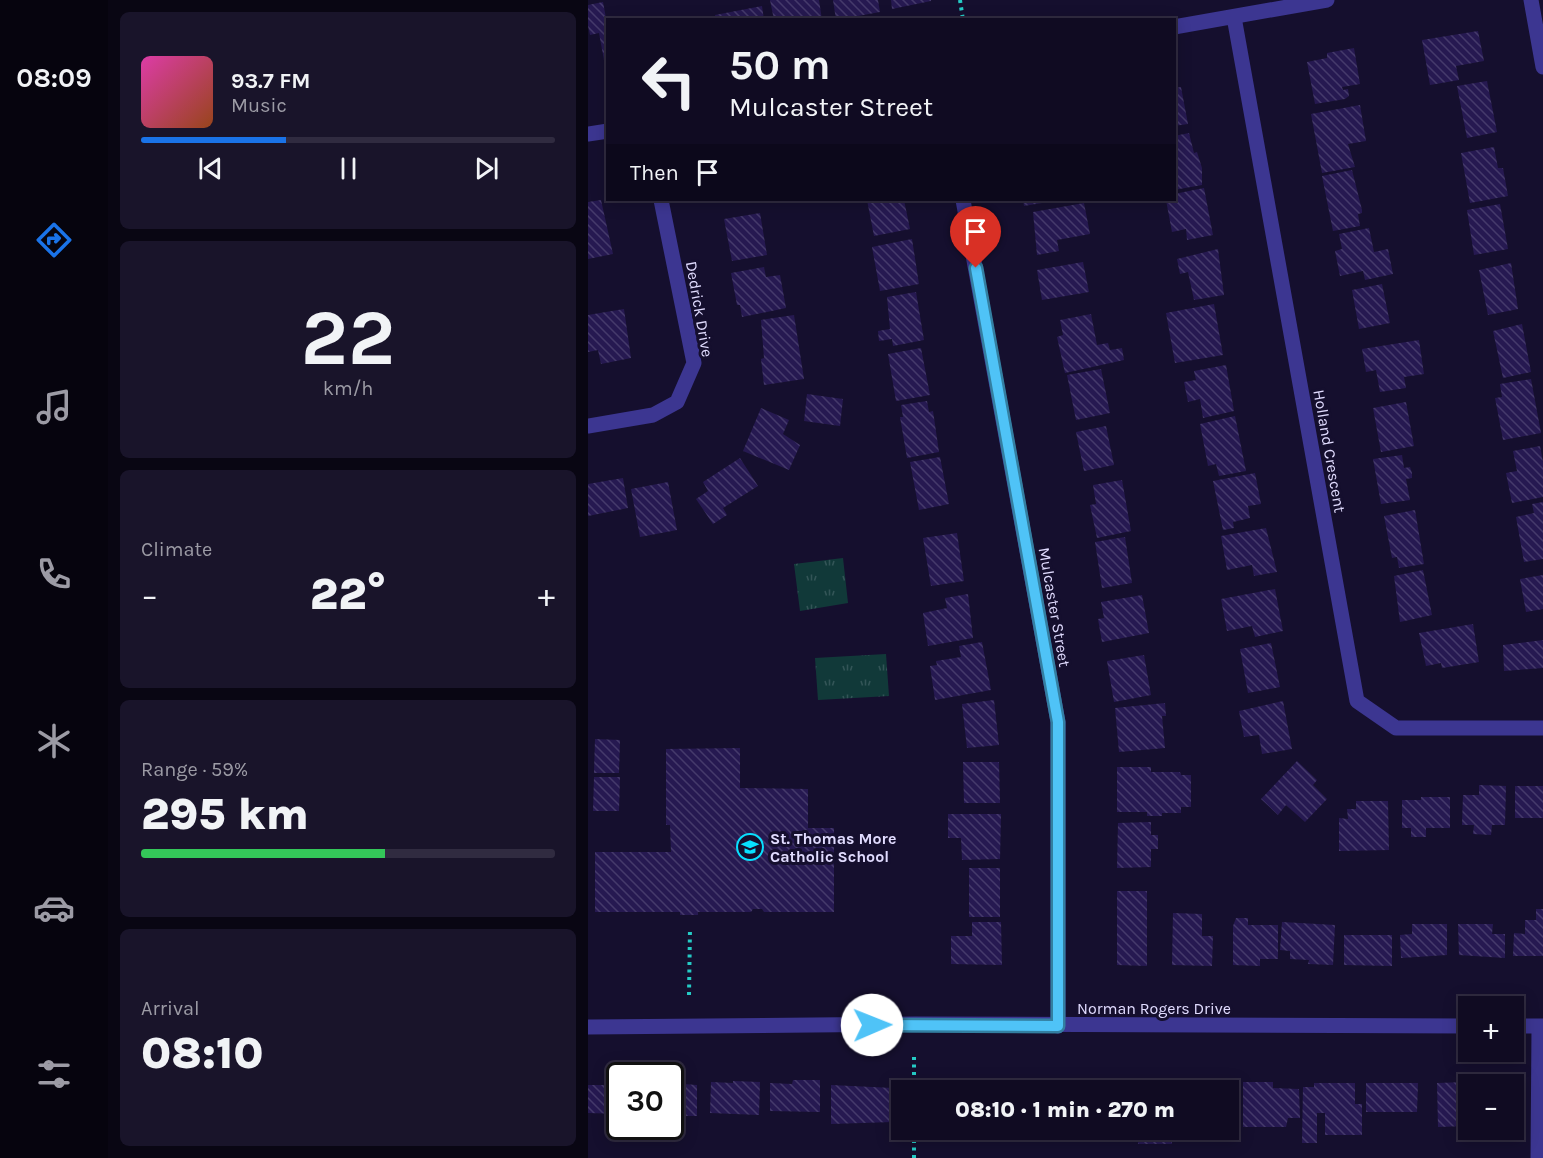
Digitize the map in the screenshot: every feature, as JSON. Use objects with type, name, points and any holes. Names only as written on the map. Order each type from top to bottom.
[{"type":"street","points":[[1176,27],[1327,0]]},
{"type":"street","points":[[1530,0],[1543,67]]},
{"type":"street","name":"Holland Crescent","points":[[1234,17],[1357,701],[1396,728],[1543,728]]},
{"type":"street","points":[[588,134],[606,131]]},
{"type":"street","name":"Dedrick Drive","points":[[588,426],[653,415],[677,402],[694,363],[661,201]]},
{"type":"street","name":"Mulcaster Street","points":[[963,201],[1058,722],[1058,1026]]},
{"type":"street","name":"Norman Rogers Drive","points":[[588,1027],[915,1024],[1458,1026]]},
{"type":"street","points":[[1524,1026],[1541,1026],[1538,1158]]},
{"type":"path","points":[[960,0],[963,18]]},
{"type":"path","points":[[689,995],[690,928]]},
{"type":"path","points":[[914,1055],[914,1080]]},
{"type":"path","points":[[914,1140],[914,1158]]},
{"type":"green space","points":[[843,558],[848,603],[800,611],[794,564]]},
{"type":"green space","points":[[886,654],[889,696],[818,700],[815,658]]},
{"type":"building","points":[[770,0],[819,0],[822,18],[774,18]]},
{"type":"building","points":[[833,0],[878,0],[880,12],[836,18]]},
{"type":"building","points":[[891,0],[931,0],[931,1],[892,9]]},
{"type":"building","points":[[603,2],[606,18],[606,71],[599,33],[590,35],[588,5]]},
{"type":"building","points":[[762,6],[764,18],[716,18],[715,15]]},
{"type":"building","points":[[1478,31],[1484,61],[1456,66],[1459,80],[1430,85],[1422,40]]},
{"type":"building","points":[[1354,48],[1360,84],[1342,87],[1343,90],[1348,89],[1349,96],[1345,99],[1315,104],[1307,62],[1327,58],[1327,53]]},
{"type":"building","points":[[1487,81],[1497,132],[1467,138],[1457,86]]},
{"type":"building","points":[[1181,87],[1188,124],[1176,126],[1176,88]]},
{"type":"building","points":[[1360,105],[1366,141],[1348,144],[1355,167],[1322,173],[1311,114]]},
{"type":"building","points":[[1189,133],[1194,153],[1197,152],[1202,168],[1202,185],[1176,190],[1176,136]]},
{"type":"building","points":[[1494,147],[1498,168],[1503,168],[1508,196],[1470,203],[1461,153]]},
{"type":"building","points":[[1352,170],[1362,210],[1362,213],[1358,214],[1360,226],[1333,231],[1322,176]]},
{"type":"building","points":[[1204,188],[1213,235],[1187,240],[1186,229],[1172,232],[1166,201],[1176,201],[1176,194]]},
{"type":"building","points":[[601,200],[613,254],[588,259],[588,202]]},
{"type":"building","points":[[867,201],[904,201],[910,229],[874,236]]},
{"type":"building","points":[[1023,201],[1054,201],[1024,206]]},
{"type":"building","points":[[1084,203],[1090,234],[1057,240],[1059,251],[1037,255],[1033,212]]},
{"type":"building","points":[[1500,204],[1508,249],[1474,255],[1467,210]]},
{"type":"building","points":[[760,213],[767,255],[732,261],[724,219]]},
{"type":"building","points":[[1369,228],[1374,252],[1388,249],[1393,274],[1365,280],[1363,271],[1340,276],[1335,251],[1342,249],[1339,234]]},
{"type":"building","points":[[912,239],[919,284],[880,291],[872,247]]},
{"type":"building","points":[[1218,249],[1224,295],[1194,300],[1188,272],[1180,274],[1177,259]]},
{"type":"building","points":[[1083,262],[1089,292],[1042,300],[1037,270]]},
{"type":"building","points":[[1511,263],[1518,309],[1488,315],[1479,270]]},
{"type":"building","points":[[764,267],[766,277],[780,275],[786,308],[742,317],[740,305],[737,305],[731,273]]},
{"type":"building","points":[[1382,284],[1390,323],[1359,329],[1352,290]]},
{"type":"building","points":[[916,292],[924,340],[893,346],[892,339],[879,341],[878,331],[890,329],[887,297]]},
{"type":"building","points":[[1214,304],[1223,355],[1175,363],[1166,313]]},
{"type":"building","points":[[624,309],[631,358],[601,364],[598,350],[588,352],[588,315]]},
{"type":"building","points":[[1091,314],[1097,345],[1108,343],[1110,350],[1122,348],[1124,360],[1065,373],[1057,337],[1063,335],[1060,320]]},
{"type":"building","points":[[794,315],[804,379],[764,385],[761,320]]},
{"type":"building","points":[[1522,324],[1531,372],[1503,378],[1493,331]]},
{"type":"building","points":[[1419,340],[1424,374],[1404,377],[1406,388],[1380,392],[1376,370],[1366,372],[1362,349]]},
{"type":"building","points":[[921,348],[930,395],[896,401],[888,354]]},
{"type":"building","points":[[1226,365],[1234,411],[1203,418],[1200,399],[1188,402],[1184,382],[1196,380],[1194,371]]},
{"type":"building","points":[[1101,369],[1110,413],[1076,420],[1067,375]]},
{"type":"building","points":[[1531,379],[1541,433],[1503,440],[1495,398],[1502,397],[1500,384]]},
{"type":"building","points":[[807,394],[843,399],[840,426],[804,421]]},
{"type":"building","points":[[927,401],[929,412],[933,411],[939,452],[907,458],[900,417],[903,417],[901,405]]},
{"type":"building","points":[[1406,402],[1414,446],[1381,452],[1373,408]]},
{"type":"building","points":[[761,408],[789,420],[783,434],[800,445],[789,470],[743,451]]},
{"type":"building","points":[[1235,416],[1246,471],[1219,476],[1216,464],[1208,466],[1200,424]]},
{"type":"building","points":[[1106,426],[1114,465],[1084,471],[1076,432]]},
{"type":"building","points":[[1540,446],[1543,462],[1543,497],[1512,503],[1506,473],[1517,471],[1513,451]]},
{"type":"building","points":[[1402,455],[1404,468],[1410,467],[1412,473],[1412,478],[1406,479],[1410,500],[1381,504],[1373,459]]},
{"type":"building","points":[[940,457],[949,504],[919,510],[910,462]]},
{"type":"building","points":[[740,458],[758,486],[723,508],[727,515],[713,524],[696,499],[708,491],[703,482]]},
{"type":"building","points":[[1255,473],[1261,504],[1248,506],[1250,518],[1233,522],[1234,528],[1223,530],[1213,481]]},
{"type":"building","points":[[623,478],[628,508],[588,516],[588,484]]},
{"type":"building","points":[[1122,480],[1131,531],[1097,538],[1090,505],[1096,504],[1093,485]]},
{"type":"building","points":[[668,482],[677,530],[640,537],[631,489]]},
{"type":"building","points":[[1543,502],[1543,559],[1524,562],[1516,517],[1534,513],[1532,504]]},
{"type":"building","points":[[1415,510],[1424,564],[1399,568],[1397,557],[1392,558],[1384,516]]},
{"type":"building","points":[[1266,528],[1277,572],[1254,576],[1252,565],[1227,570],[1221,536]]},
{"type":"building","points":[[957,533],[964,581],[931,586],[923,538]]},
{"type":"building","points":[[1125,537],[1132,583],[1102,588],[1095,542]]},
{"type":"building","points":[[1423,570],[1432,615],[1400,622],[1394,576]]},
{"type":"building","points":[[1543,575],[1543,609],[1526,612],[1520,579]]},
{"type":"building","points":[[1275,589],[1283,631],[1255,637],[1252,626],[1227,631],[1221,599]]},
{"type":"building","points":[[968,594],[973,638],[928,646],[923,613],[947,608],[945,598]]},
{"type":"building","points":[[1142,595],[1149,633],[1102,642],[1098,619],[1104,618],[1101,602]]},
{"type":"building","points":[[1473,624],[1479,662],[1442,668],[1441,663],[1426,666],[1419,633]]},
{"type":"building","points":[[1543,640],[1543,668],[1504,671],[1503,645]]},
{"type":"building","points":[[982,642],[991,690],[935,700],[930,666],[937,665],[936,661],[961,657],[959,646]]},
{"type":"building","points":[[1271,643],[1280,687],[1248,693],[1240,649]]},
{"type":"building","points":[[1144,655],[1151,695],[1114,702],[1107,661]]},
{"type":"building","points":[[994,700],[999,745],[967,748],[962,704]]},
{"type":"building","points":[[1283,701],[1292,749],[1262,754],[1259,735],[1244,737],[1239,711]]},
{"type":"building","points":[[1165,703],[1166,716],[1162,716],[1165,748],[1119,752],[1115,708]]},
{"type":"building","points":[[595,739],[620,740],[619,773],[594,773]]},
{"type":"building","points":[[740,748],[740,788],[808,789],[808,828],[834,828],[834,912],[764,912],[762,909],[753,909],[751,912],[698,912],[698,915],[680,915],[680,912],[595,912],[595,852],[671,852],[670,825],[666,825],[666,749]]},
{"type":"building","points":[[1297,761],[1317,780],[1313,785],[1327,799],[1305,822],[1286,805],[1278,815],[1261,799]]},
{"type":"building","points":[[963,762],[999,762],[1000,803],[964,803]]},
{"type":"building","points":[[1117,767],[1151,767],[1151,772],[1180,772],[1181,775],[1191,775],[1191,807],[1181,807],[1181,813],[1162,813],[1162,816],[1147,816],[1147,812],[1117,812]]},
{"type":"building","points":[[594,777],[620,777],[619,811],[593,811]]},
{"type":"building","points":[[1479,785],[1506,786],[1505,825],[1492,825],[1491,835],[1473,834],[1474,825],[1462,825],[1463,795],[1479,795]]},
{"type":"building","points":[[1515,786],[1543,786],[1543,818],[1515,818]]},
{"type":"building","points":[[1421,797],[1450,797],[1450,828],[1426,828],[1426,837],[1411,837],[1411,828],[1402,828],[1402,800],[1421,800]]},
{"type":"building","points":[[1356,801],[1388,801],[1389,850],[1339,851],[1339,818],[1348,819],[1347,809],[1356,809]]},
{"type":"building","points":[[948,814],[1001,814],[1000,859],[962,860],[961,838],[948,838]]},
{"type":"building","points":[[1151,822],[1151,835],[1158,835],[1158,849],[1151,849],[1151,867],[1117,868],[1118,823]]},
{"type":"building","points":[[969,868],[1000,868],[1000,917],[969,917]]},
{"type":"building","points":[[1117,891],[1147,891],[1147,966],[1117,965]]},
{"type":"building","points":[[1536,909],[1543,909],[1543,956],[1513,956],[1514,933],[1525,934],[1525,920],[1536,920]]},
{"type":"building","points":[[1173,913],[1202,914],[1202,936],[1213,936],[1212,966],[1172,965]]},
{"type":"building","points":[[1236,918],[1248,918],[1248,925],[1278,925],[1278,959],[1260,959],[1260,966],[1233,965],[1233,926]]},
{"type":"building","points":[[972,922],[1001,922],[1002,965],[951,964],[951,936],[972,936]]},
{"type":"building","points":[[1282,922],[1335,925],[1333,965],[1308,964],[1309,960],[1290,959],[1290,951],[1280,950]]},
{"type":"building","points":[[1412,924],[1447,924],[1447,955],[1401,958],[1400,935],[1412,934]]},
{"type":"building","points":[[1458,924],[1493,924],[1492,934],[1505,934],[1505,958],[1459,955]]},
{"type":"building","points":[[1344,935],[1392,935],[1392,966],[1344,965]]},
{"type":"building","points":[[793,1080],[820,1080],[820,1112],[770,1111],[770,1083],[792,1084]]},
{"type":"building","points":[[733,1081],[760,1082],[759,1115],[710,1113],[711,1082],[733,1083]]},
{"type":"building","points":[[1243,1082],[1273,1082],[1273,1088],[1299,1089],[1300,1118],[1288,1118],[1286,1127],[1243,1127]]},
{"type":"building","points":[[1458,1082],[1458,1126],[1438,1127],[1437,1083]]},
{"type":"building","points":[[1314,1083],[1355,1083],[1355,1104],[1362,1104],[1362,1135],[1325,1135],[1325,1113],[1317,1113],[1317,1143],[1302,1143],[1303,1087],[1314,1087]]},
{"type":"building","points":[[1366,1083],[1418,1083],[1417,1112],[1366,1112]]},
{"type":"building","points":[[684,1084],[697,1085],[697,1116],[684,1116]]},
{"type":"building","points":[[588,1085],[606,1085],[606,1114],[588,1113]]},
{"type":"building","points":[[831,1085],[891,1088],[891,1122],[831,1124]]},
{"type":"building","points":[[1138,1140],[1172,1140],[1172,1144],[1138,1144]]},
{"type":"place","name":"St. Thomas More Catholic School","points":[[750,847]]},
{"type":"route","points":[[872,1025],[1058,1026],[1058,722],[976,268]]}]
